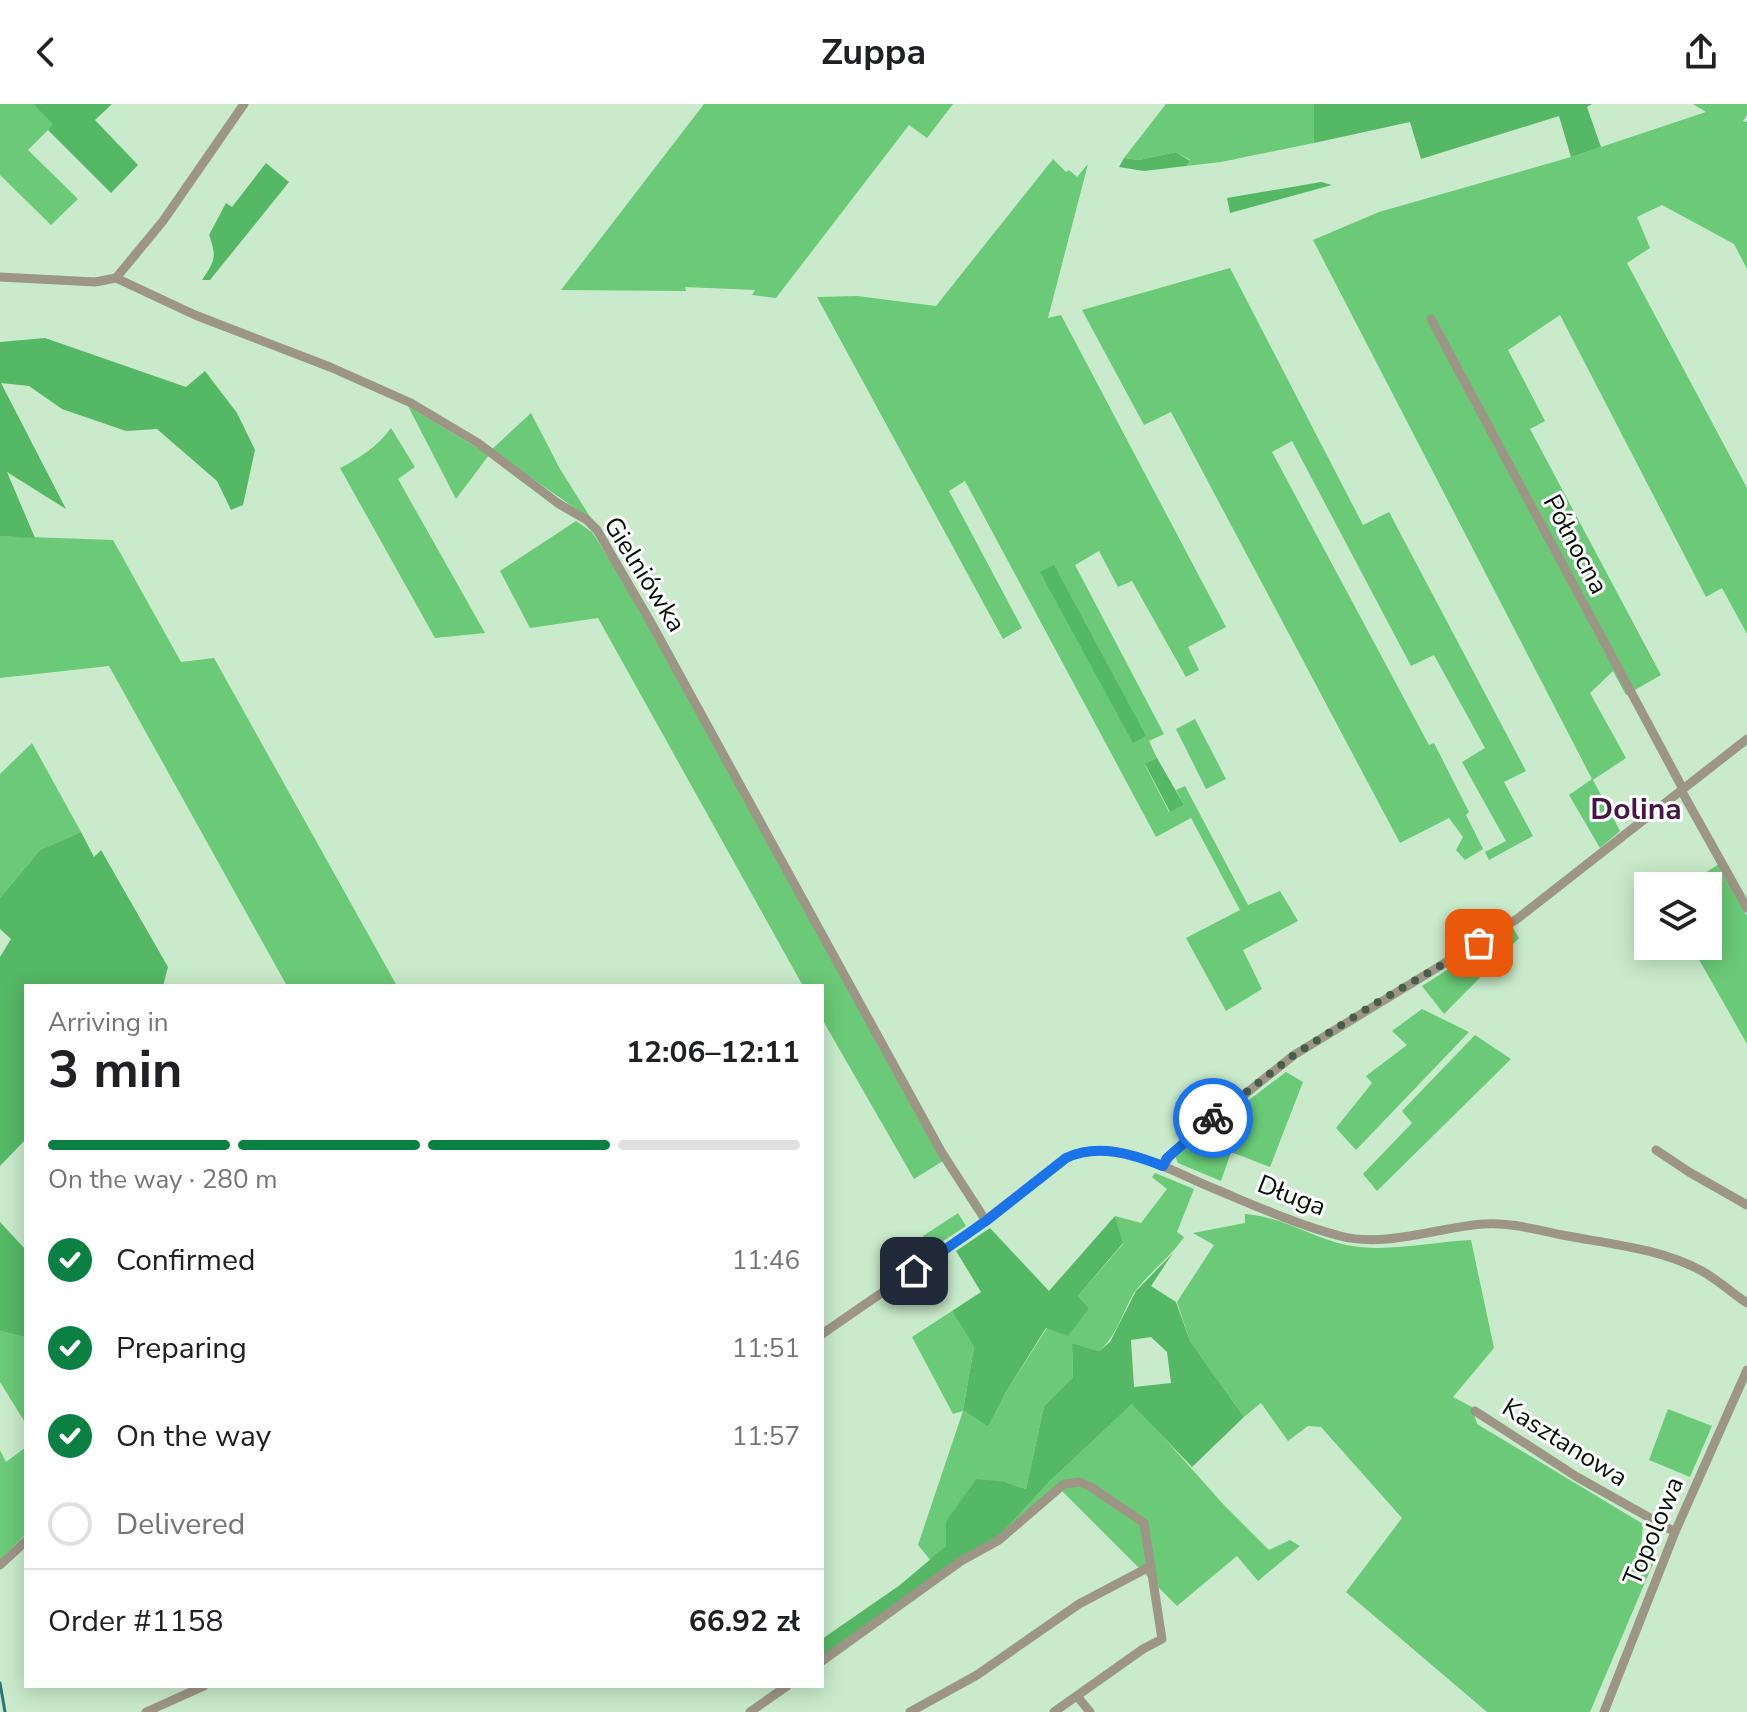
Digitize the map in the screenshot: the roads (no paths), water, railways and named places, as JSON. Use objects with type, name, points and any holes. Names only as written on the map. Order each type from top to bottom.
[{"type":"street","points":[[0,277],[95,282],[116,278],[164,219],[244,104]]},
{"type":"street","name":"Gielniówka","points":[[116,278],[195,315],[330,367],[411,403],[478,443],[597,530],[658,635],[942,1153],[986,1221]]},
{"type":"street","name":"Północna","points":[[1431,319],[1747,908]]},
{"type":"street","points":[[1163,1166],[1174,1151],[1286,1060],[1502,929],[1747,739]]},
{"type":"street","name":"Długa","points":[[824,1333],[986,1221],[1049,1170],[1078,1152],[1097,1150],[1124,1153],[1163,1166],[1341,1236],[1373,1240],[1489,1223],[1621,1244],[1702,1271],[1747,1303]]},
{"type":"street","points":[[1656,1150],[1747,1205]]},
{"type":"street","name":"Topolowa","points":[[1604,1712],[1675,1532],[1747,1370]]},
{"type":"street","name":"Kasztanowa","points":[[1475,1411],[1577,1477],[1675,1532]]},
{"type":"street","points":[[824,1660],[961,1561],[999,1540],[1071,1481],[1091,1487],[1144,1523],[1162,1639],[1054,1712]]},
{"type":"street","points":[[0,1565],[24,1543]]},
{"type":"street","points":[[910,1712],[977,1675],[1071,1608],[1151,1566]]},
{"type":"street","points":[[146,1712],[200,1688]]},
{"type":"street","points":[[750,1712],[784,1688]]},
{"type":"street","points":[[1077,1696],[1090,1712]]},
{"type":"waterway","points":[[0,1683],[5,1712]]},
{"type":"district","name":"Dolina","points":[[1636,809]]}]
